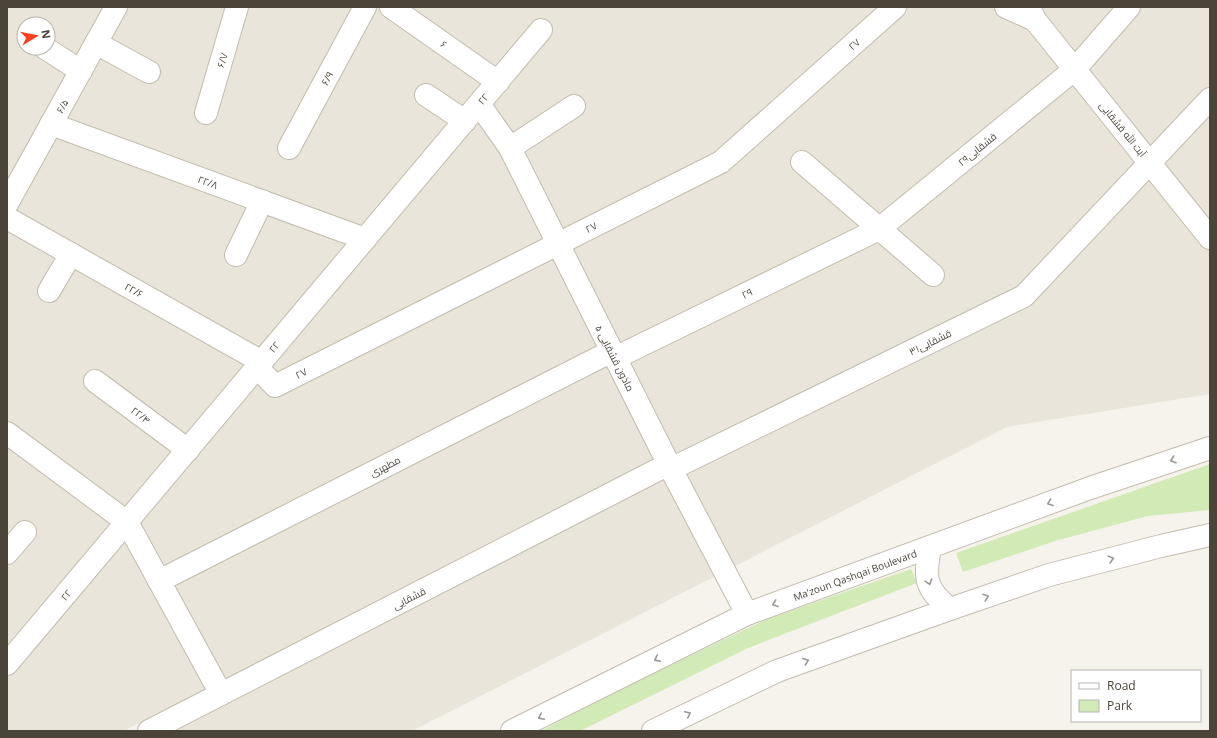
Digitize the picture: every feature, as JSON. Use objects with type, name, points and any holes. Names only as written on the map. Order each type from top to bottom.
[{"type":"street","name":"۶/۵","points":[[7,204],[116,7]]},
{"type":"street","name":"۶/۷","points":[[206,113],[237,7]]},
{"type":"street","name":"۶/۹","points":[[289,148],[365,7]]},
{"type":"street","name":"۶","points":[[391,7],[498,82]]},
{"type":"street","name":"۲۷","points":[[259,364],[275,386],[721,162],[895,7]]},
{"type":"street","name":"آیت الله قشقایی","points":[[1006,7],[1032,13],[1210,238]]},
{"type":"street","name":"قشقایی۲۹","points":[[879,229],[1075,69],[1129,7]]},
{"type":"street","name":"۲۲","points":[[7,664],[542,30]]},
{"type":"street","points":[[96,43],[149,72]]},
{"type":"street","points":[[56,55],[81,71]]},
{"type":"street","points":[[426,95],[465,121]]},
{"type":"street","name":"۳۱قشقایی","points":[[670,467],[1024,296],[1210,99]]},
{"type":"street","name":"ماذون قشقایی ۵","points":[[479,104],[510,148],[670,467],[747,614]]},
{"type":"street","points":[[510,148],[574,106]]},
{"type":"street","name":"۲۲/۸","points":[[52,124],[365,239]]},
{"type":"street","points":[[802,162],[933,275]]},
{"type":"street","points":[[236,255],[262,201]]},
{"type":"street","name":"۲۲/۶","points":[[7,218],[259,364]]},
{"type":"street","name":"۲۹","points":[[614,354],[879,229]]},
{"type":"street","points":[[49,291],[71,254]]},
{"type":"street","name":"مطهری","points":[[159,581],[614,354]]},
{"type":"street","name":"۲۲/۴","points":[[95,381],[188,450]]},
{"type":"street","points":[[9,438],[127,522],[221,694]]},
{"type":"street","name":"Ma'zoun Qashqai Boulevard","points":[[512,731],[747,614],[1090,488],[1210,448]]},
{"type":"street","name":"قشقایی","points":[[149,731],[670,467]]},
{"type":"street","points":[[7,553],[25,532]]},
{"type":"street","points":[[653,731],[777,671],[950,609],[1048,575],[1210,535]]},
{"type":"street","points":[[930,548],[926,568],[928,582],[935,598],[950,609]]},
{"type":"shaded area","points":[[7,7],[1210,7],[1210,394],[1007,427],[412,731],[156,731],[149,718],[124,731],[7,731]]},
{"type":"green space","points":[[1210,464],[1210,510],[1148,516],[1055,541],[963,572],[956,553]]},
{"type":"green space","points":[[911,569],[917,583],[748,648],[580,731],[541,731],[617,691],[767,619]]}]
